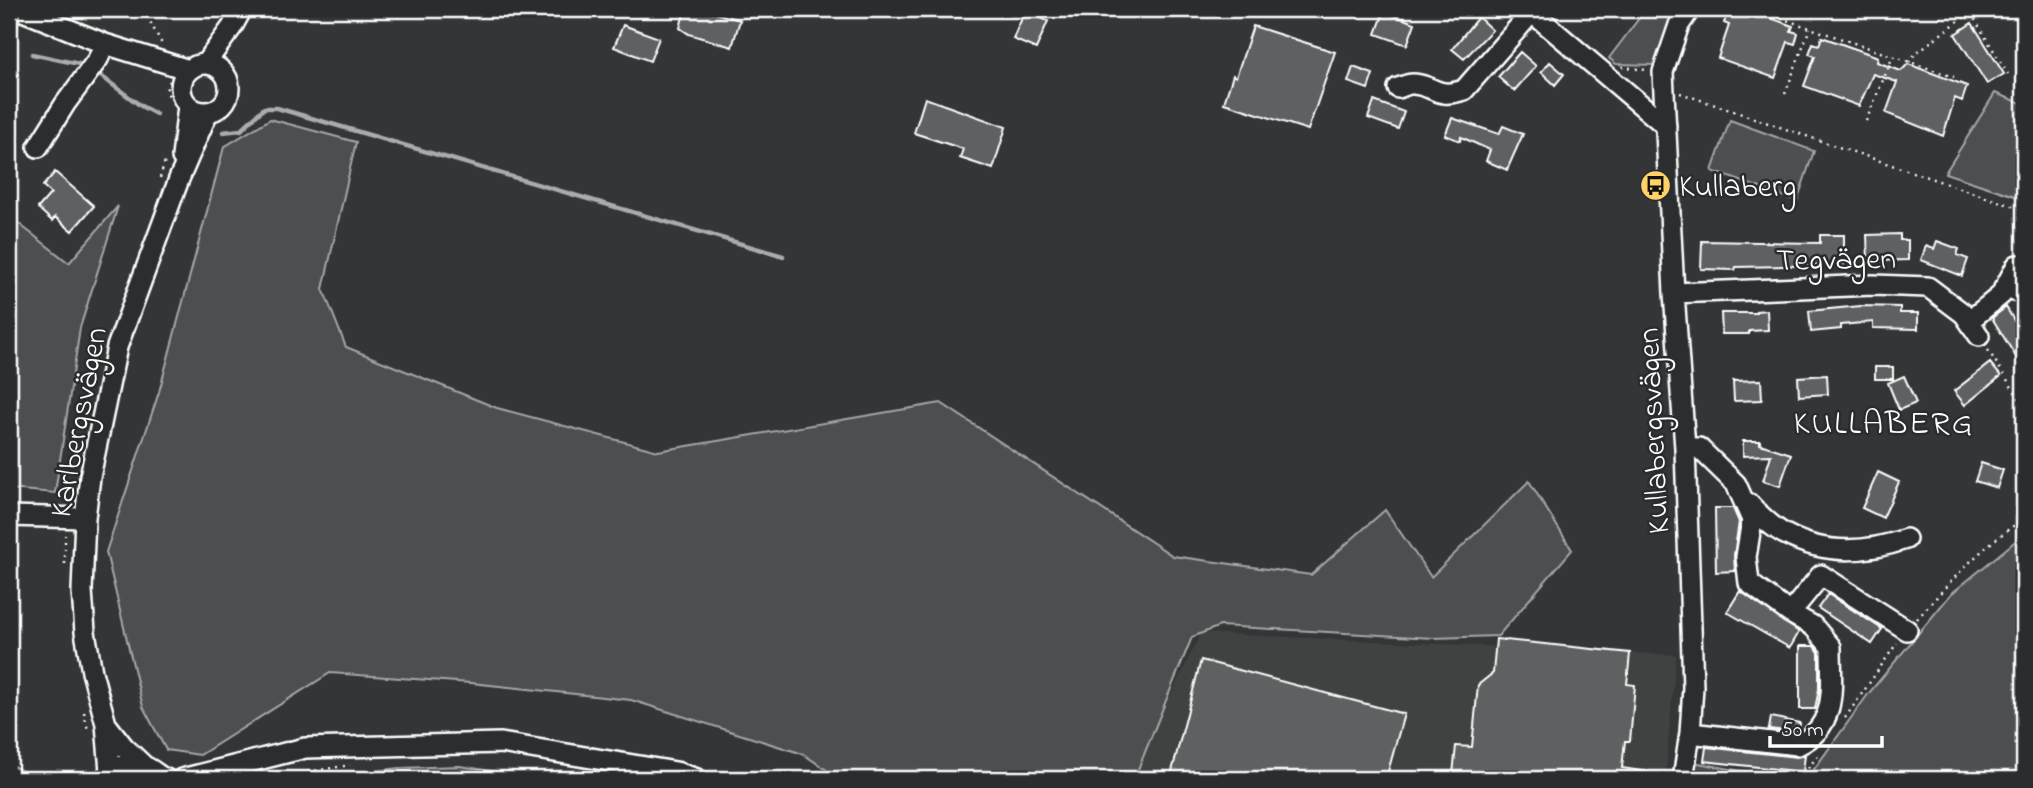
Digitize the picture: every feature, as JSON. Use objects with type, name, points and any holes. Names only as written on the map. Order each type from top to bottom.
[{"type":"street","points":[[18,9],[105,44],[170,81],[195,111],[208,112]]},
{"type":"street","name":"Karlbergsvägen","points":[[179,179],[183,79],[205,69],[243,9]]},
{"type":"street","name":"Kullabergsvägen","points":[[1683,779],[1693,687],[1685,448],[1663,72],[1679,25],[1690,9]]},
{"type":"street","points":[[1398,88],[1413,83],[1439,93],[1452,94],[1464,90],[1530,10],[1666,126]]},
{"type":"street","points":[[105,44],[205,69]]},
{"type":"street","points":[[38,147],[65,103],[98,59],[105,44]]},
{"type":"street","name":"Karlbergsvägen","points":[[107,775],[106,724],[92,672],[82,591],[85,518],[90,477],[117,347],[179,179],[208,112],[223,104],[228,95],[227,79],[205,69]]},
{"type":"street","points":[[1974,328],[2001,295],[2017,265]]},
{"type":"street","name":"Tegvägen","points":[[1674,293],[1873,285],[1928,287],[1964,314],[1974,328]]},
{"type":"street","points":[[2004,288],[2024,294]]},
{"type":"street","points":[[1685,448],[1699,448],[1736,484],[1752,520],[1746,557],[1749,583],[1813,626],[1831,647],[1830,710],[1809,739],[1798,745],[1690,733]]},
{"type":"street","points":[[1742,499],[1784,534],[1808,544],[1838,551],[1885,546],[1906,538]]},
{"type":"street","points":[[9,516],[85,518]]},
{"type":"street","points":[[1790,613],[1821,575],[1907,630]]},
{"type":"street","name":"Karlbergsvägen","points":[[106,724],[124,747],[157,775]]},
{"type":"street","points":[[182,779],[305,748],[501,743],[676,772],[696,779]]},
{"type":"street","points":[[107,775],[124,766],[157,775]]},
{"type":"street","points":[[209,779],[232,767]]},
{"type":"path","points":[[149,9],[149,20],[157,38],[167,50]]},
{"type":"path","points":[[1754,9],[1954,77]]},
{"type":"path","points":[[1965,9],[2008,74]]},
{"type":"path","points":[[1909,61],[1969,13]]},
{"type":"path","points":[[1785,94],[1810,28]]},
{"type":"path","points":[[1866,121],[1893,56]]},
{"type":"path","points":[[1680,93],[2024,210]]},
{"type":"path","points":[[1974,328],[2024,406]]},
{"type":"path","points":[[267,779],[352,765]]},
{"type":"shaded area","points":[[1646,9],[1678,9],[1669,22],[1656,65],[1616,64],[1609,58]]},
{"type":"shaded area","points":[[1995,93],[2024,104],[2024,199],[1945,173]]},
{"type":"shaded area","points":[[270,119],[356,142],[323,289],[346,347],[497,408],[658,451],[941,403],[1173,556],[1311,575],[1385,510],[1431,577],[1529,481],[1572,550],[1498,636],[1433,638],[1220,626],[1192,637],[1134,779],[840,779],[803,754],[631,700],[471,683],[330,673],[200,755],[166,750],[143,707],[106,552],[159,392],[224,147]]},
{"type":"shaded area","points":[[1730,120],[1814,151],[1797,201],[1712,171]]},
{"type":"shaded area","points":[[118,206],[80,328],[55,493],[9,489],[9,216],[69,263]]},
{"type":"shaded area","points":[[2024,534],[2024,779],[1807,779],[1869,693],[1951,594]]},
{"type":"shaded area","points":[[1201,633],[1676,655],[1665,779],[1130,779]]},
{"type":"shaded area","points":[[1693,762],[1784,779],[1690,779]]},
{"type":"shaded area","points":[[9,764],[38,779],[9,779]]},
{"type":"shaded area","points":[[460,766],[542,779],[308,779],[400,768]]},
{"type":"building","points":[[685,9],[701,9],[740,20],[732,47],[689,34],[680,28]]},
{"type":"building","points":[[1736,9],[1745,9],[1793,26],[1791,31],[1798,33],[1795,44],[1788,42],[1775,78],[1718,58],[1729,25],[1724,23],[1728,12],[1734,14]]},
{"type":"building","points":[[1025,11],[1048,21],[1036,49],[1013,39]]},
{"type":"building","points":[[1384,12],[1415,23],[1407,45],[1376,34]]},
{"type":"building","points":[[1478,17],[1492,30],[1464,59],[1452,49]]},
{"type":"building","points":[[1972,23],[2004,74],[1987,84],[1955,34]]},
{"type":"building","points":[[623,25],[659,38],[650,61],[614,47]]},
{"type":"building","points":[[1253,26],[1335,52],[1308,130],[1224,103]]},
{"type":"building","points":[[1822,37],[1878,57],[1877,62],[1901,71],[1908,64],[1967,86],[1962,101],[1955,98],[1943,136],[1886,113],[1897,82],[1873,74],[1859,106],[1804,86],[1815,56],[1809,54],[1813,43],[1819,45]]},
{"type":"building","points":[[1520,52],[1536,66],[1514,91],[1498,77]]},
{"type":"building","points":[[1550,62],[1564,74],[1555,85],[1541,72]]},
{"type":"building","points":[[1353,67],[1373,74],[1368,89],[1348,82]]},
{"type":"building","points":[[925,98],[1006,127],[993,169],[960,158],[963,149],[914,133]]},
{"type":"building","points":[[1374,101],[1404,112],[1398,129],[1368,118]]},
{"type":"building","points":[[1452,118],[1499,134],[1503,126],[1523,134],[1507,170],[1486,161],[1490,150],[1461,137],[1460,141],[1445,135]]},
{"type":"building","points":[[55,172],[94,206],[72,231],[55,217],[52,221],[38,208],[51,193],[43,186]]},
{"type":"building","points":[[1900,234],[1900,240],[1908,240],[1908,260],[1868,261],[1867,235]]},
{"type":"building","points":[[1820,235],[1844,235],[1844,265],[1701,269],[1702,241],[1820,243]]},
{"type":"building","points":[[1937,241],[1959,249],[1957,255],[1968,259],[1962,276],[1921,260],[1926,246],[1934,249]]},
{"type":"building","points":[[1861,306],[1900,307],[1900,313],[1918,313],[1918,329],[1873,328],[1873,322],[1841,325],[1841,329],[1811,332],[1809,311]]},
{"type":"building","points":[[2006,307],[2024,337],[2024,370],[1992,318]]},
{"type":"building","points":[[1767,310],[1768,330],[1749,331],[1749,334],[1722,334],[1721,313],[1756,313]]},
{"type":"building","points":[[1990,363],[2001,376],[1965,405],[1954,391]]},
{"type":"building","points":[[1875,367],[1893,367],[1893,379],[1875,379]]},
{"type":"building","points":[[1827,375],[1828,394],[1799,396],[1798,377]]},
{"type":"building","points":[[1904,376],[1916,403],[1899,410],[1888,383]]},
{"type":"building","points":[[1761,380],[1762,400],[1734,401],[1733,381]]},
{"type":"building","points":[[1743,441],[1760,441],[1760,444],[1791,454],[1780,486],[1763,481],[1771,455],[1743,456]]},
{"type":"building","points":[[1981,463],[2003,470],[1997,488],[1975,481]]},
{"type":"building","points":[[1878,472],[1899,482],[1883,518],[1862,508]]},
{"type":"building","points":[[1715,508],[1733,508],[1739,522],[1734,555],[1735,571],[1716,572]]},
{"type":"building","points":[[1740,591],[1799,632],[1790,648],[1727,612]]},
{"type":"building","points":[[1828,594],[1882,629],[1872,644],[1818,608]]},
{"type":"building","points":[[1496,639],[1630,653],[1627,684],[1635,685],[1630,741],[1625,741],[1622,768],[1648,772],[1647,779],[1471,779],[1471,776],[1453,774],[1456,746],[1472,747],[1478,685],[1493,673]]},
{"type":"building","points":[[1800,646],[1814,646],[1819,652],[1819,689],[1815,709],[1800,709]]},
{"type":"building","points":[[1201,660],[1404,714],[1386,779],[1170,779]]},
{"type":"building","points":[[1771,717],[1800,723],[1799,730],[1795,732],[1769,729]]},
{"type":"building","points":[[1706,747],[1797,757],[1805,755],[1803,772],[1704,761]]},
{"type":"waterway","points":[[32,54],[79,64]]},
{"type":"waterway","points":[[101,76],[156,114]]},
{"type":"waterway","points":[[223,132],[241,130],[264,108],[277,108],[783,256]]},
{"type":"railway","points":[[9,58],[18,9]]},
{"type":"place","name":"Kullaberg","points":[[1656,185]]},
{"type":"district","name":"KULLABERG","points":[[1884,421]]}]
